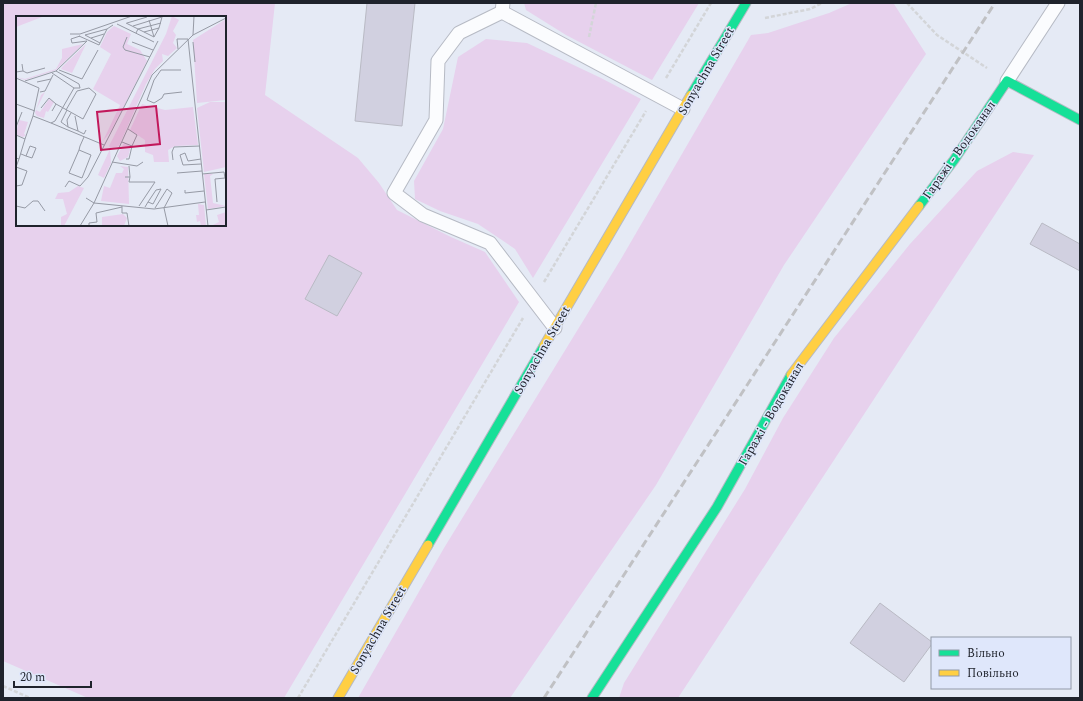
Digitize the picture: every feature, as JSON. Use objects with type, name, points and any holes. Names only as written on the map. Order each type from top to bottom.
[{"type":"street","name":"Sonyachna Street","points":[[338,698],[732,24],[746,3]]},
{"type":"street","points":[[1007,81],[1080,120]]},
{"type":"street","name":"Гаражі - Водоканал","points":[[592,698],[717,507],[791,375],[954,160],[1007,81]]},
{"type":"lane","points":[[1007,81],[1058,3]]},
{"type":"lane","points":[[555,328],[490,243],[423,215],[394,193],[436,120],[438,61],[459,34],[502,8],[584,57],[683,110]]},
{"type":"path","points":[[584,57],[596,3]]},
{"type":"path","points":[[298,698],[711,3]]},
{"type":"path","points":[[732,24],[810,9],[822,3]]},
{"type":"path","points":[[907,3],[938,35],[1007,81]]},
{"type":"path","points":[[3,686],[30,698]]},
{"type":"shaded area","points":[[3,3],[275,3],[265,95],[358,158],[379,183],[397,210],[485,252],[519,302],[284,698],[88,698],[3,661]]},
{"type":"shaded area","points":[[524,3],[699,3],[652,80],[566,35],[526,10]]},
{"type":"shaded area","points":[[852,3],[894,4],[926,54],[784,265],[656,485],[510,698],[358,698],[444,548],[621,259],[751,35],[768,33],[829,13]]},
{"type":"shaded area","points":[[486,39],[527,43],[601,78],[641,99],[533,278],[515,249],[478,224],[440,211],[415,199],[414,181],[443,129],[458,57]]},
{"type":"shaded area","points":[[1013,152],[1034,155],[678,698],[619,698],[624,683],[745,489],[783,418],[834,338],[910,244],[977,171]]},
{"type":"building","points":[[367,3],[415,3],[402,126],[355,121]]},
{"type":"building","points":[[1042,223],[1080,244],[1080,271],[1030,244]]},
{"type":"building","points":[[329,255],[362,273],[337,316],[305,299]]},
{"type":"building","points":[[880,603],[931,641],[931,645],[904,682],[850,643]]},
{"type":"railway","points":[[544,698],[995,3]]},
{"type":"traffic: fast","points":[[691,95],[746,3]]},
{"type":"traffic: fast","points":[[919,206],[954,160],[1007,81],[1080,120]]},
{"type":"traffic: fast","points":[[428,545],[544,346]]},
{"type":"traffic: fast","points":[[592,698],[717,507],[791,375]]},
{"type":"traffic: slow","points":[[544,346],[691,95]]},
{"type":"traffic: slow","points":[[791,375],[919,206]]},
{"type":"traffic: slow","points":[[338,698],[428,545]]}]
